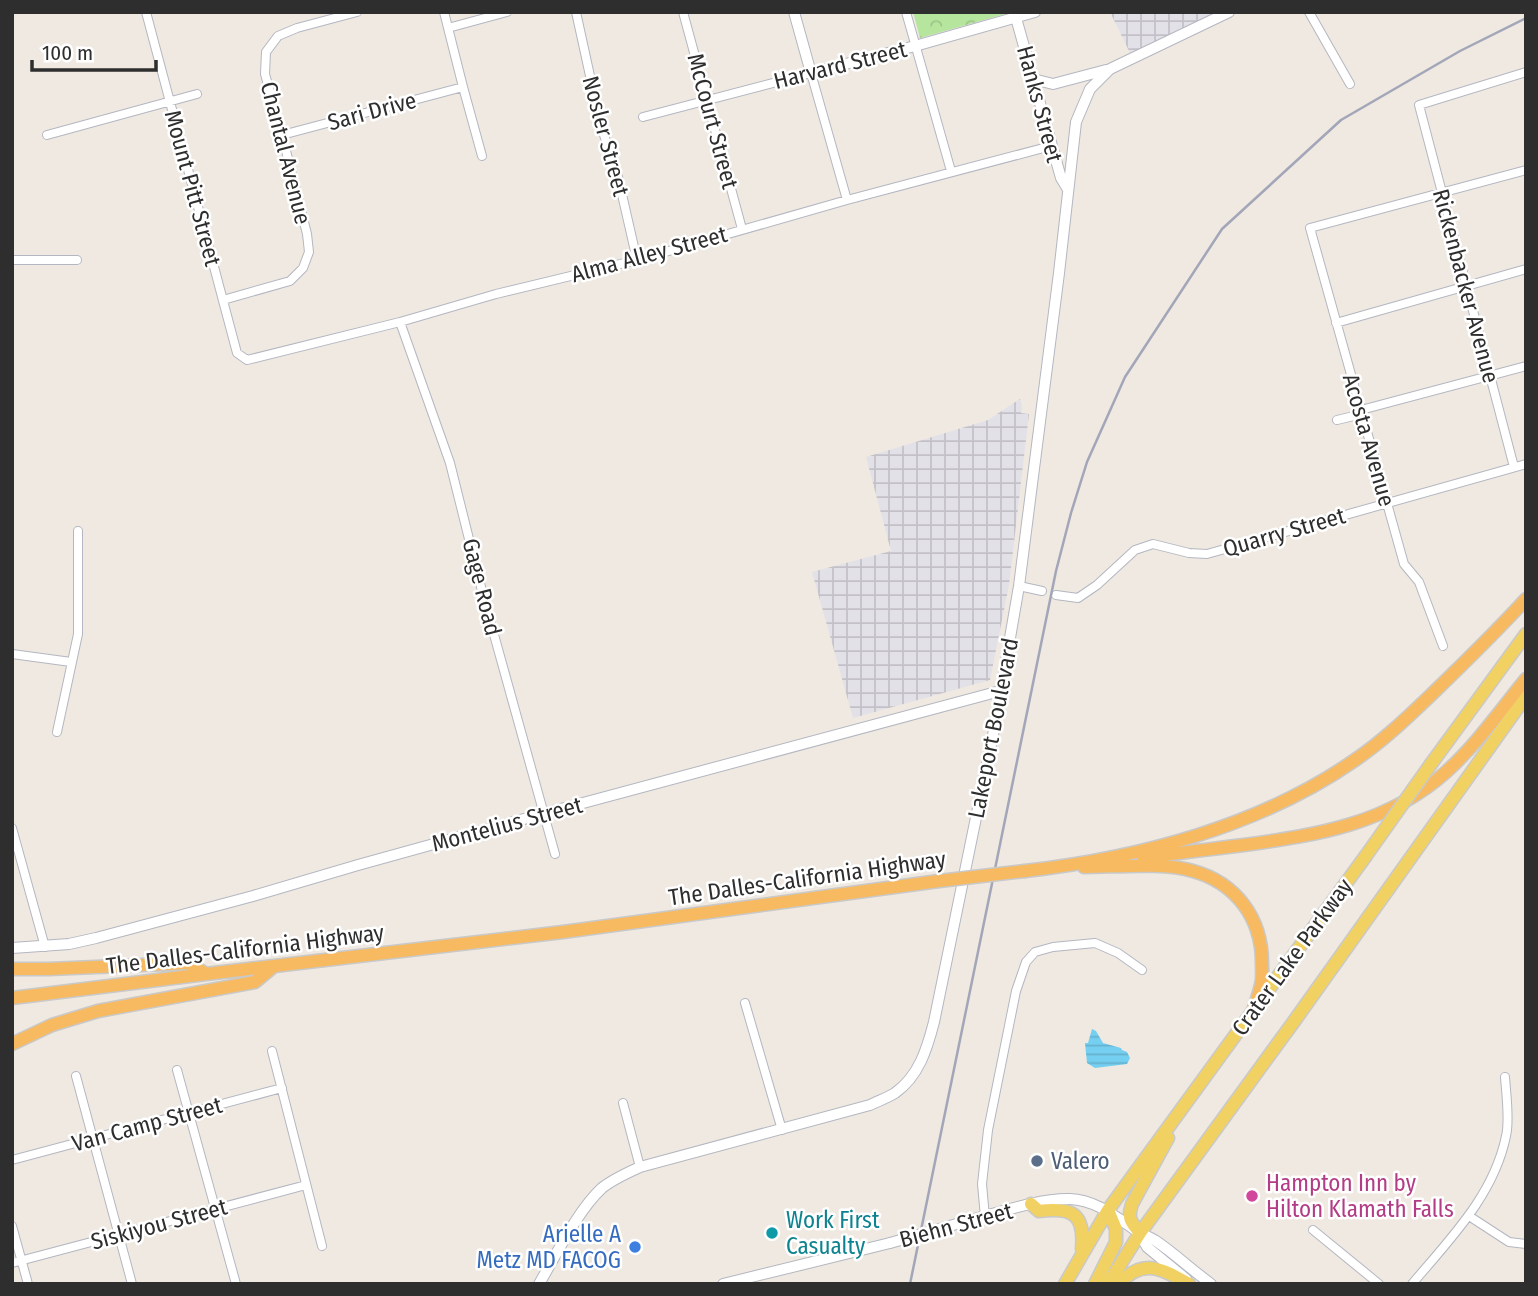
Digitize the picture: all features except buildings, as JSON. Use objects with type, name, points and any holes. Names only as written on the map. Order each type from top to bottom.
[{"type":"highway","name":"The Dalles-California Highway","points":[[12,998],[563,932],[1052,867],[1151,849],[1204,835],[1272,807],[1316,785],[1356,760],[1402,723],[1526,599]]},
{"type":"highway","points":[[1052,867],[1304,836],[1346,826],[1389,810],[1445,773],[1526,679]]},
{"type":"highway","points":[[1052,867],[1163,866],[1192,870],[1215,880],[1237,895],[1250,913],[1259,936],[1262,955],[1262,983],[1253,1011]]},
{"type":"highway","points":[[12,969],[189,963],[206,974]]},
{"type":"highway","points":[[12,1044],[52,1025],[98,1011],[255,982],[273,967]]},
{"type":"main road","name":"Crater Lake Parkway","points":[[1065,1284],[1108,1210],[1526,634]]},
{"type":"main road","name":"Crater Lake Parkway","points":[[1108,1284],[1140,1233],[1526,695]]},
{"type":"main road","points":[[1140,1233],[1130,1221],[1132,1204],[1167,1140],[1175,1118]]},
{"type":"main road","points":[[1031,1205],[1039,1211],[1060,1208],[1077,1218],[1082,1226],[1082,1254]]},
{"type":"main road","points":[[1095,1284],[1116,1242],[1116,1229],[1108,1210]]},
{"type":"main road","points":[[1119,1284],[1134,1271],[1154,1267],[1190,1284]]},
{"type":"street","name":"Mount Pitt Street","points":[[146,12],[237,353],[247,360]]},
{"type":"street","name":"Chantal Avenue","points":[[223,300],[290,281],[303,268],[309,252],[307,234],[265,74],[266,52],[278,36],[357,12]]},
{"type":"street","points":[[444,12],[482,156]]},
{"type":"street","points":[[448,27],[507,12]]},
{"type":"street","name":"Nosler Street","points":[[576,12],[601,126],[618,177],[637,260]]},
{"type":"street","name":"McCourt Street","points":[[683,12],[742,229]]},
{"type":"street","points":[[794,12],[847,200]]},
{"type":"street","points":[[906,12],[951,171]]},
{"type":"street","name":"Harvard Street","points":[[643,117],[1035,12]]},
{"type":"street","name":"Lakeport Boulevard","points":[[539,1284],[587,1204],[604,1187],[640,1167],[870,1105],[895,1093],[912,1077],[925,1053],[934,1022],[1000,691],[1018,586],[1076,122],[1090,89],[1110,69],[1229,12]]},
{"type":"street","points":[[1310,12],[1350,84]]},
{"type":"street","name":"Hanks Street","points":[[1016,18],[1051,146],[1067,188]]},
{"type":"street","points":[[1033,79],[1053,84],[1110,69]]},
{"type":"street","name":"Rickenbacker Avenue","points":[[1514,467],[1419,105],[1526,72]]},
{"type":"street","name":"Sari Drive","points":[[282,135],[463,87]]},
{"type":"street","points":[[47,135],[197,94]]},
{"type":"street","name":"Alma Alley Street","points":[[247,360],[637,260],[951,171],[1051,146]]},
{"type":"street","points":[[1441,193],[1526,170]]},
{"type":"street","name":"Acosta Avenue","points":[[1441,193],[1310,228],[1404,564],[1419,582],[1443,646]]},
{"type":"street","points":[[12,260],[77,260]]},
{"type":"street","points":[[1336,323],[1526,269]]},
{"type":"street","name":"Gage Road","points":[[400,322],[450,463],[555,855]]},
{"type":"street","points":[[1337,420],[1526,366]]},
{"type":"street","name":"Quarry Street","points":[[1056,595],[1078,598],[1097,586],[1135,550],[1153,544],[1189,554],[1207,554],[1526,464]]},
{"type":"street","points":[[57,732],[78,634],[78,531]]},
{"type":"street","points":[[1018,586],[1042,591]]},
{"type":"street","points":[[12,654],[71,662]]},
{"type":"street","name":"Montelius Street","points":[[12,948],[45,947],[87,940],[1000,691]]},
{"type":"street","points":[[12,828],[45,947]]},
{"type":"street","points":[[985,1217],[982,1184],[988,1130],[1016,991],[1026,962],[1035,952],[1053,947],[1095,943],[1118,953],[1142,970]]},
{"type":"street","points":[[745,1003],[782,1129]]},
{"type":"street","points":[[272,1051],[323,1246]]},
{"type":"street","points":[[177,1070],[236,1284]]},
{"type":"street","points":[[76,1076],[132,1284]]},
{"type":"street","points":[[1412,1284],[1469,1216],[1493,1178],[1507,1134],[1505,1077]]},
{"type":"street","name":"Van Camp Street","points":[[12,1160],[282,1088]]},
{"type":"street","points":[[623,1103],[640,1167]]},
{"type":"street","name":"Siskiyou Street","points":[[12,1263],[306,1185]]},
{"type":"street","name":"Biehn Street","points":[[723,1284],[1031,1205],[1071,1199],[1090,1202],[1108,1210],[1140,1233]]},
{"type":"street","points":[[1469,1216],[1509,1242],[1526,1244]]},
{"type":"street","points":[[12,1226],[28,1284]]},
{"type":"street","points":[[1313,1230],[1379,1284]]},
{"type":"street","points":[[1140,1233],[1147,1247],[1182,1274],[1190,1284]]},
{"type":"street","points":[[1140,1233],[1154,1240],[1211,1284]]},
{"type":"shaded area","points":[[1110,12],[1217,12],[1130,53]]},
{"type":"shaded area","points":[[1020,399],[1021,413],[1029,414],[1009,585],[990,680],[853,718],[812,572],[891,551],[866,457],[988,420]]},
{"type":"green space","points":[[913,12],[1004,12],[1005,14],[920,38]]},
{"type":"water","points":[[1092,1029],[1103,1043],[1127,1052],[1130,1058],[1127,1064],[1095,1068],[1087,1063],[1085,1043],[1088,1043]]},
{"type":"railway","points":[[910,1284],[1056,571],[1087,462],[1125,377],[1222,229],[1341,120],[1460,51],[1526,18]]},
{"type":"place","name":"Valero","points":[[1037,1161]]},
{"type":"place","name":"Hampton Inn by Hilton Klamath Falls","points":[[1252,1196]]},
{"type":"place","name":"Work First Casualty","points":[[772,1233]]},
{"type":"place","name":"Arielle A Metz MD FACOG","points":[[635,1247]]}]
